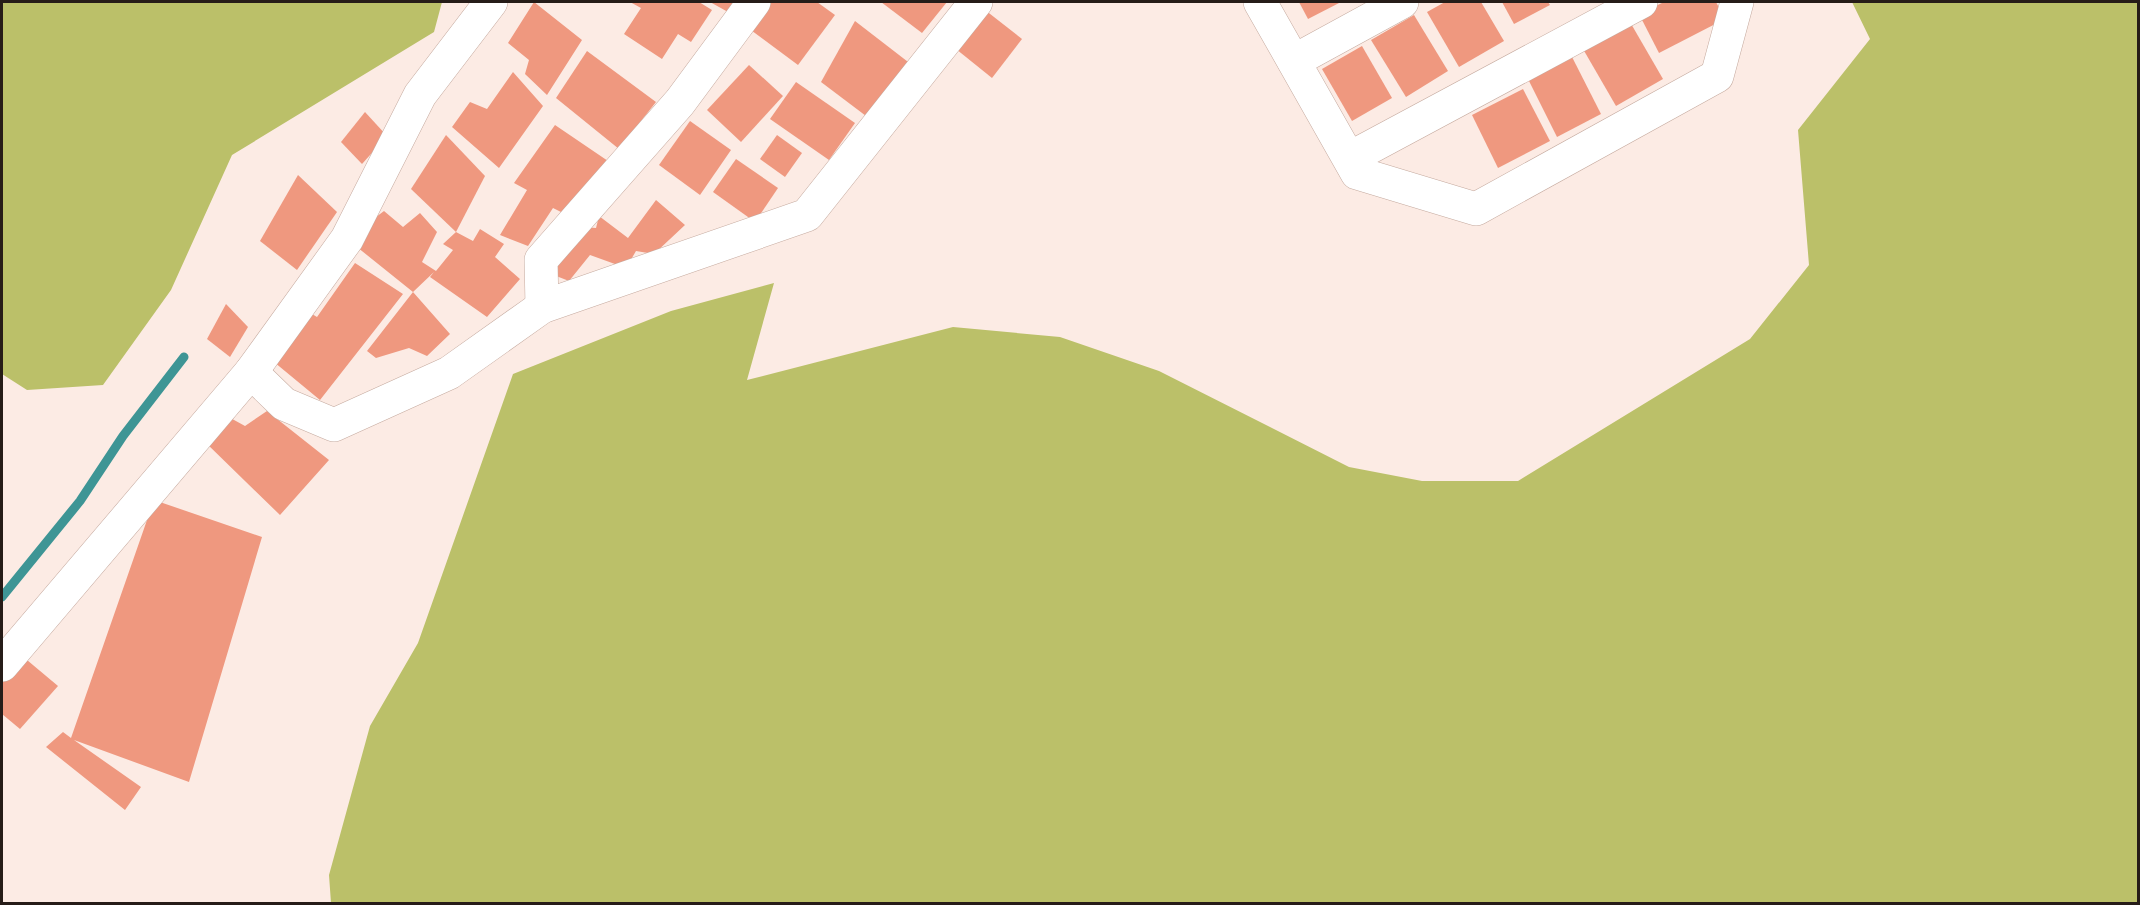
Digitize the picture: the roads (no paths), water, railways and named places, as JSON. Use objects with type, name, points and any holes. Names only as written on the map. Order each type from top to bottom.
[{"type":"street","points":[[2,665],[251,372],[347,239],[420,95],[491,2]]},
{"type":"street","points":[[542,307],[542,260],[680,102],[754,2]]},
{"type":"street","points":[[251,372],[284,404],[334,425],[448,373],[542,307],[807,215],[975,2]]},
{"type":"street","points":[[1260,2],[1358,173],[1476,209],[1717,76],[1737,2]]},
{"type":"street","points":[[1294,61],[1402,2]]},
{"type":"street","points":[[1350,158],[1641,2]]},
{"type":"waterway","points":[[2,597],[80,501],[123,436],[184,357]]}]
